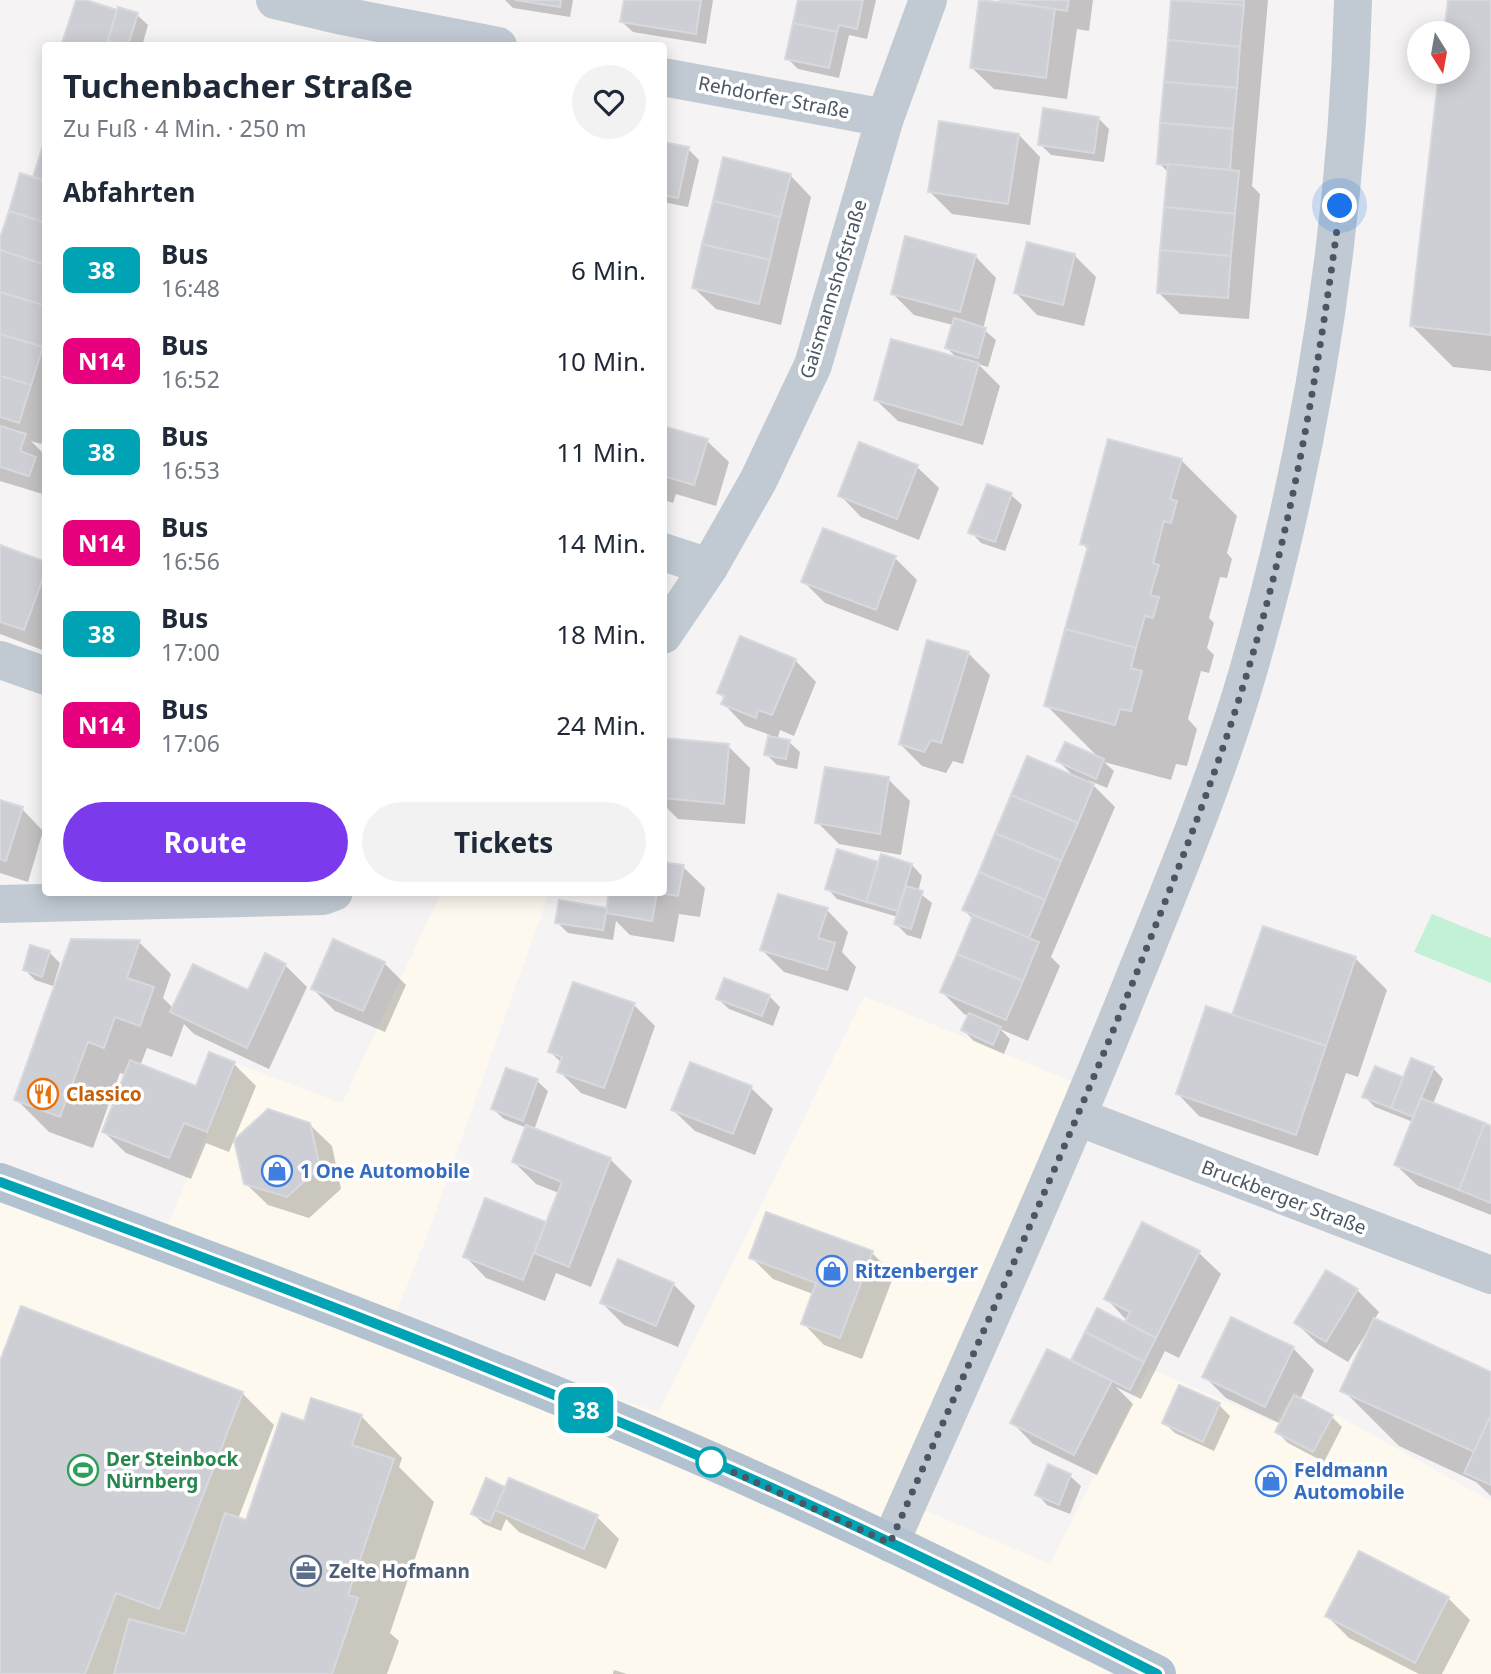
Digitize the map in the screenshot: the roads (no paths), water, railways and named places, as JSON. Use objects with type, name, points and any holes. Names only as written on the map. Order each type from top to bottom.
[{"type":"main road","points":[[0,1182],[315,1301],[522,1383],[757,1481],[1157,1674]]},
{"type":"street","points":[[275,0],[477,42]]},
{"type":"street","name":"Gaismannshofstraße","points":[[667,629],[709,567],[758,481],[813,365],[884,118],[928,0]]},
{"type":"street","points":[[890,1543],[1078,1117],[1192,837],[1246,678],[1290,510],[1308,427],[1340,206],[1349,119],[1353,0]]},
{"type":"street","name":"Rehdorfer Straße","points":[[667,78],[884,118]]},
{"type":"street","points":[[667,553],[709,567]]},
{"type":"street","points":[[0,660],[42,675]]},
{"type":"street","points":[[0,904],[323,896]]},
{"type":"street","name":"Bruckberger Straße","points":[[1078,1117],[1491,1275]]},
{"type":"place","name":"Classico","points":[[43,1094]]},
{"type":"place","name":"1 One Automobile","points":[[277,1171]]},
{"type":"place","name":"Ritzenberger","points":[[832,1271]]},
{"type":"place","name":"Der Steinbock Nürnberg","points":[[83,1470]]},
{"type":"place","name":"Feldmann Automobile","points":[[1271,1481]]},
{"type":"place","name":"Zelte Hofmann","points":[[306,1571]]}]
